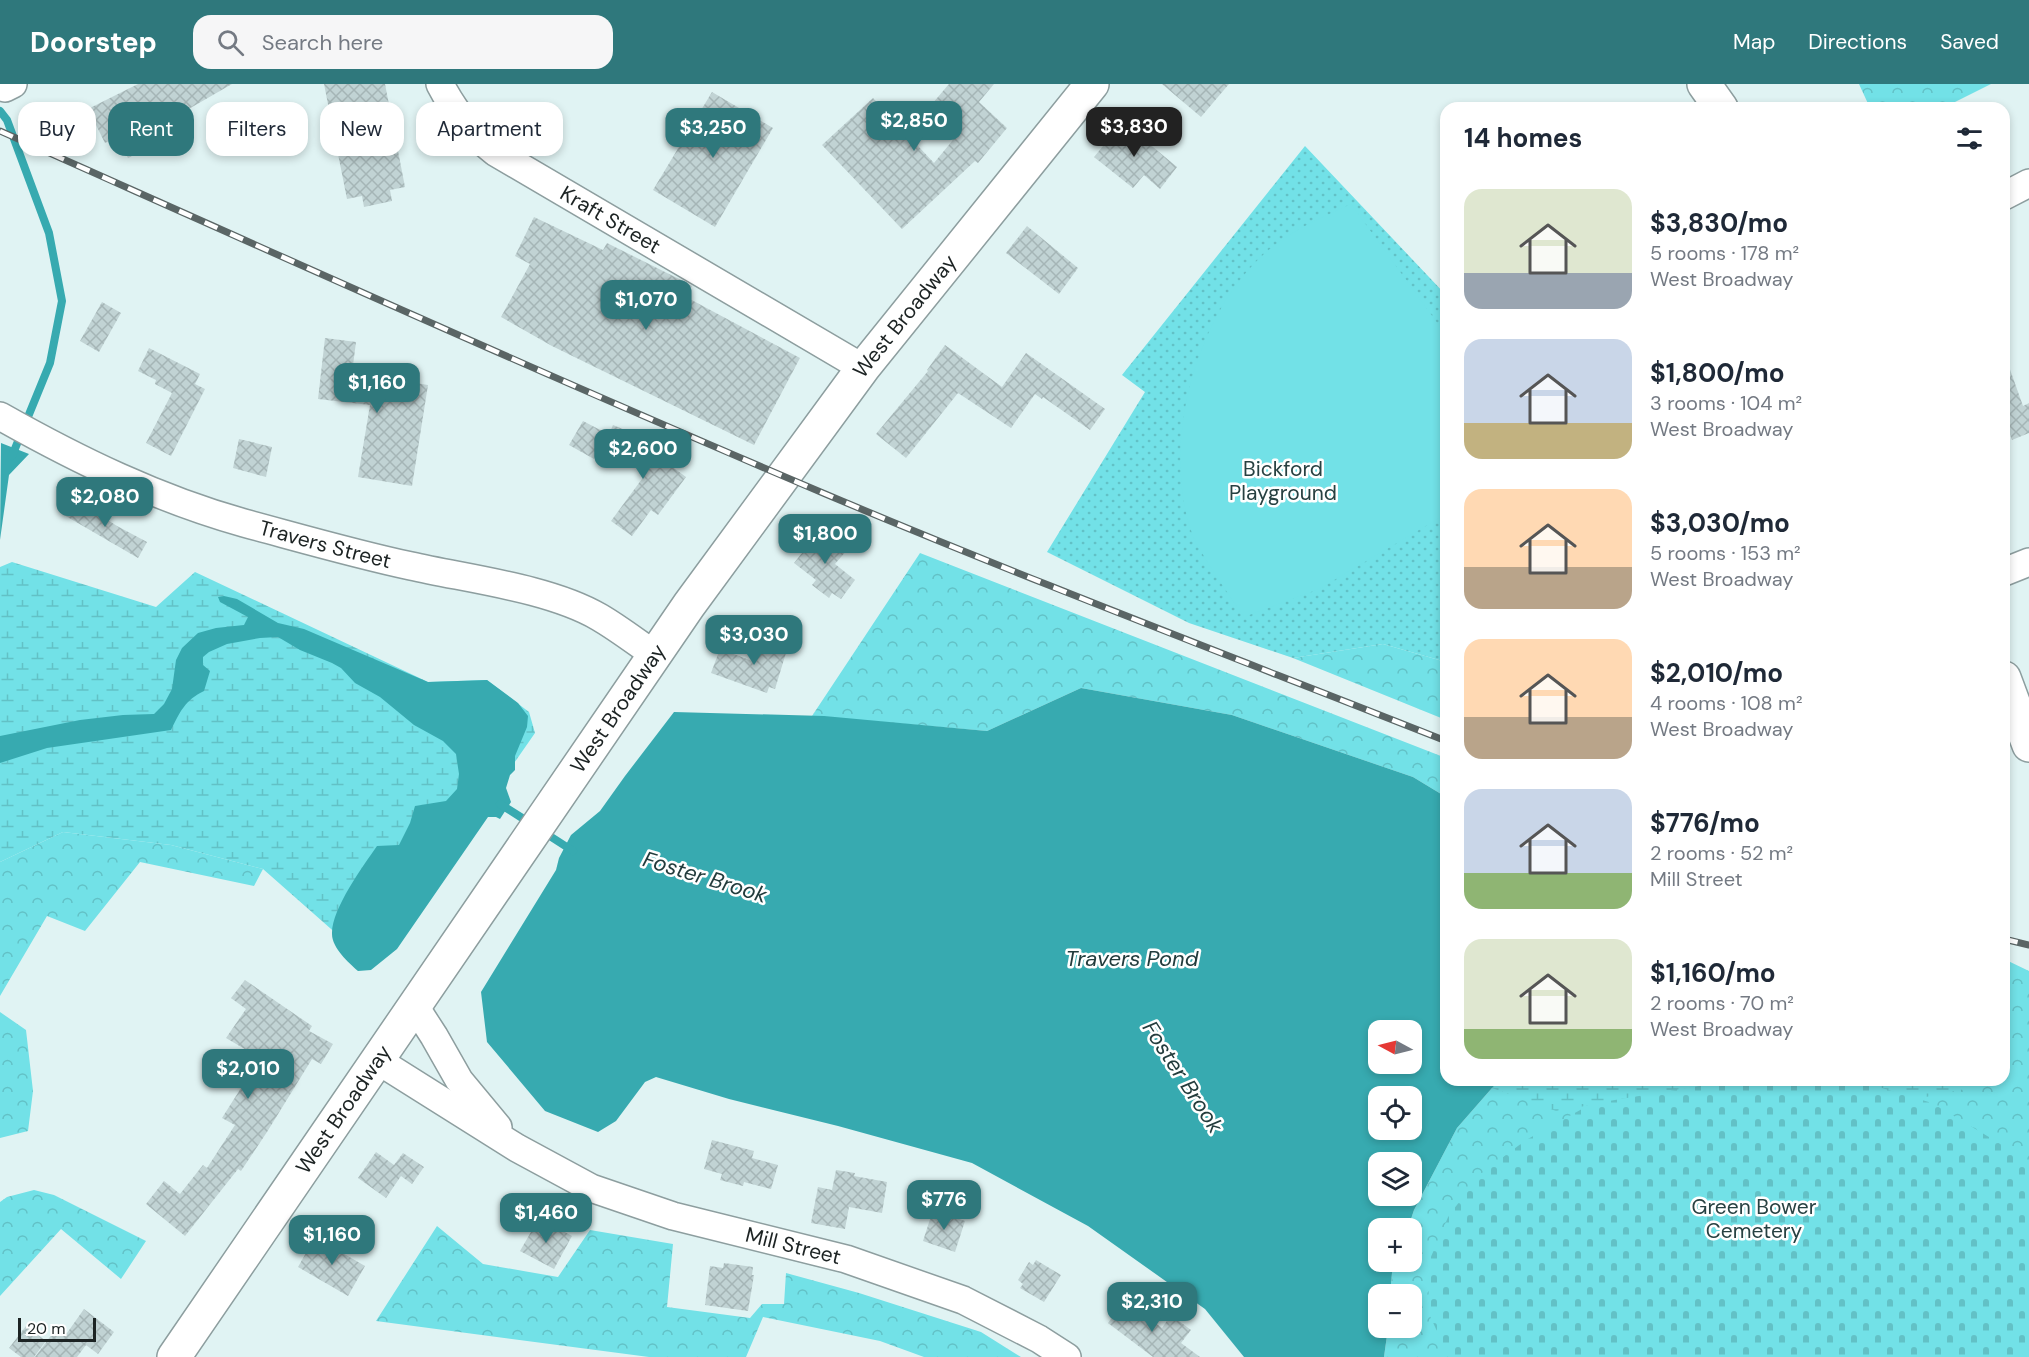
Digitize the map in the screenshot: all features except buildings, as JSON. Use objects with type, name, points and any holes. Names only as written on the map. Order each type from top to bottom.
[{"type":"main road","name":"West Broadway","points":[[174,1357],[689,605],[863,368],[1092,84]]},
{"type":"main road","points":[[1704,84],[1717,102]]},
{"type":"main road","points":[[2010,694],[2029,745]]},
{"type":"street","name":"Kraft Street","points":[[440,84],[468,127],[479,140],[495,152],[863,368]]},
{"type":"street","points":[[2010,193],[2029,183]]},
{"type":"street","name":"Travers Street","points":[[0,416],[54,447],[145,489],[205,511],[408,565],[557,599],[597,616],[655,656]]},
{"type":"street","points":[[2010,570],[2029,562]]},
{"type":"street","name":"Mill Street","points":[[414,1005],[459,1080],[477,1104],[517,1148]]},
{"type":"street","name":"Mill Street","points":[[377,1060],[517,1148],[570,1178],[618,1198],[673,1216],[846,1259],[963,1300],[1039,1339],[1067,1357]]},
{"type":"green space","points":[[1859,84],[1991,84],[1955,102],[1867,102]]},
{"type":"green space","name":"Bickford Playground","points":[[1305,146],[1440,289],[1440,660],[1383,644],[1293,658],[1189,623],[1047,552],[1145,392],[1122,375]]},
{"type":"green space","points":[[1351,204],[1440,327],[1440,518],[1319,589],[1244,617],[1193,536],[1184,501],[1180,464],[1183,424],[1190,385],[1203,347],[1219,312],[1240,280],[1264,254],[1284,238]]},
{"type":"green space","points":[[920,553],[1440,756],[1440,793],[1413,777],[1232,715],[1081,688],[987,731],[812,716]]},
{"type":"green space","points":[[12,562],[156,607],[195,572],[428,682],[487,680],[529,712],[535,733],[373,966],[263,869],[171,845],[63,832],[0,862],[0,567]]},
{"type":"green space","points":[[1383,644],[1440,660],[1440,718],[1293,658]]},
{"type":"green space","points":[[63,832],[171,845],[263,869],[254,886],[140,862],[85,931],[47,916],[0,996],[0,862]]},
{"type":"green space","name":"Green Bower Cemetery","points":[[2010,962],[2029,971],[2029,1236],[1452,1357],[1384,1357],[1387,1338],[1422,1338],[1422,1284],[1391,1284],[1392,1272],[1422,1272],[1422,1218],[1411,1218],[1416,1206],[1422,1206],[1422,1195],[1457,1128],[1494,1086],[2010,1086]]},
{"type":"green space","points":[[0,1012],[26,1030],[33,1091],[28,1131],[0,1138]]},
{"type":"green space","points":[[1494,1086],[1700,1086],[1556,1111],[1492,1088]]},
{"type":"green space","name":"Green Bower Cemetery","points":[[1699,1086],[1875,1086],[1932,1103],[2029,1161],[2029,1357],[1449,1357],[1430,1316],[1427,1266],[1449,1215],[1483,1172],[1526,1140],[1591,1104]]},
{"type":"green space","points":[[1874,1086],[1968,1086],[1965,1089],[1916,1099]]},
{"type":"green space","points":[[34,1190],[54,1195],[146,1241],[121,1279],[61,1229],[0,1296],[0,1202],[7,1197]]},
{"type":"green space","points":[[437,1226],[483,1264],[558,1277],[590,1230],[673,1244],[667,1307],[750,1318],[762,1304],[784,1304],[786,1273],[859,1293],[981,1332],[1021,1357],[924,1357],[880,1341],[763,1317],[746,1357],[649,1357],[376,1321]]},
{"type":"water","points":[[1,443],[29,454],[9,475],[0,540]]},
{"type":"water","points":[[218,597],[237,599],[278,623],[304,629],[428,682],[487,680],[518,703],[528,716],[527,727],[515,756],[515,770],[510,775],[506,788],[511,802],[500,819],[488,817],[397,949],[371,970],[358,971],[335,945],[332,934],[333,924],[342,901],[377,846],[399,845],[410,823],[415,806],[446,801],[457,789],[459,774],[456,754],[443,741],[414,725],[380,697],[355,683],[341,668],[300,650],[278,637],[227,644],[203,657],[203,665],[210,671],[204,691],[180,712],[171,730],[47,748],[0,763],[0,736],[80,720],[154,714],[164,704],[172,689],[176,660],[182,648],[198,633],[216,628],[244,625],[248,617],[220,602]]},
{"type":"water","name":"Travers Pond","points":[[1081,688],[1232,715],[1413,777],[1440,793],[1440,1086],[1494,1086],[1457,1128],[1422,1195],[1422,1152],[1368,1152],[1368,1206],[1416,1206],[1411,1218],[1368,1218],[1368,1272],[1392,1272],[1391,1284],[1368,1284],[1368,1338],[1387,1338],[1384,1357],[1244,1357],[1205,1309],[1088,1226],[972,1163],[729,1099],[656,1077],[645,1082],[616,1121],[598,1132],[545,1111],[487,1042],[481,992],[556,870],[559,858],[571,835],[600,811],[674,712],[824,716],[987,731]]},
{"type":"waterway","name":"Foster Brook","points":[[0,111],[7,120],[49,233],[62,301],[50,363],[12,456]]},
{"type":"waterway","name":"Foster Brook","points":[[500,804],[530,823]]},
{"type":"waterway","name":"Foster Brook","points":[[542,831],[573,851]]},
{"type":"railway","points":[[0,131],[823,493],[1056,588],[1440,739]]},
{"type":"railway","points":[[2010,940],[2029,945]]}]
